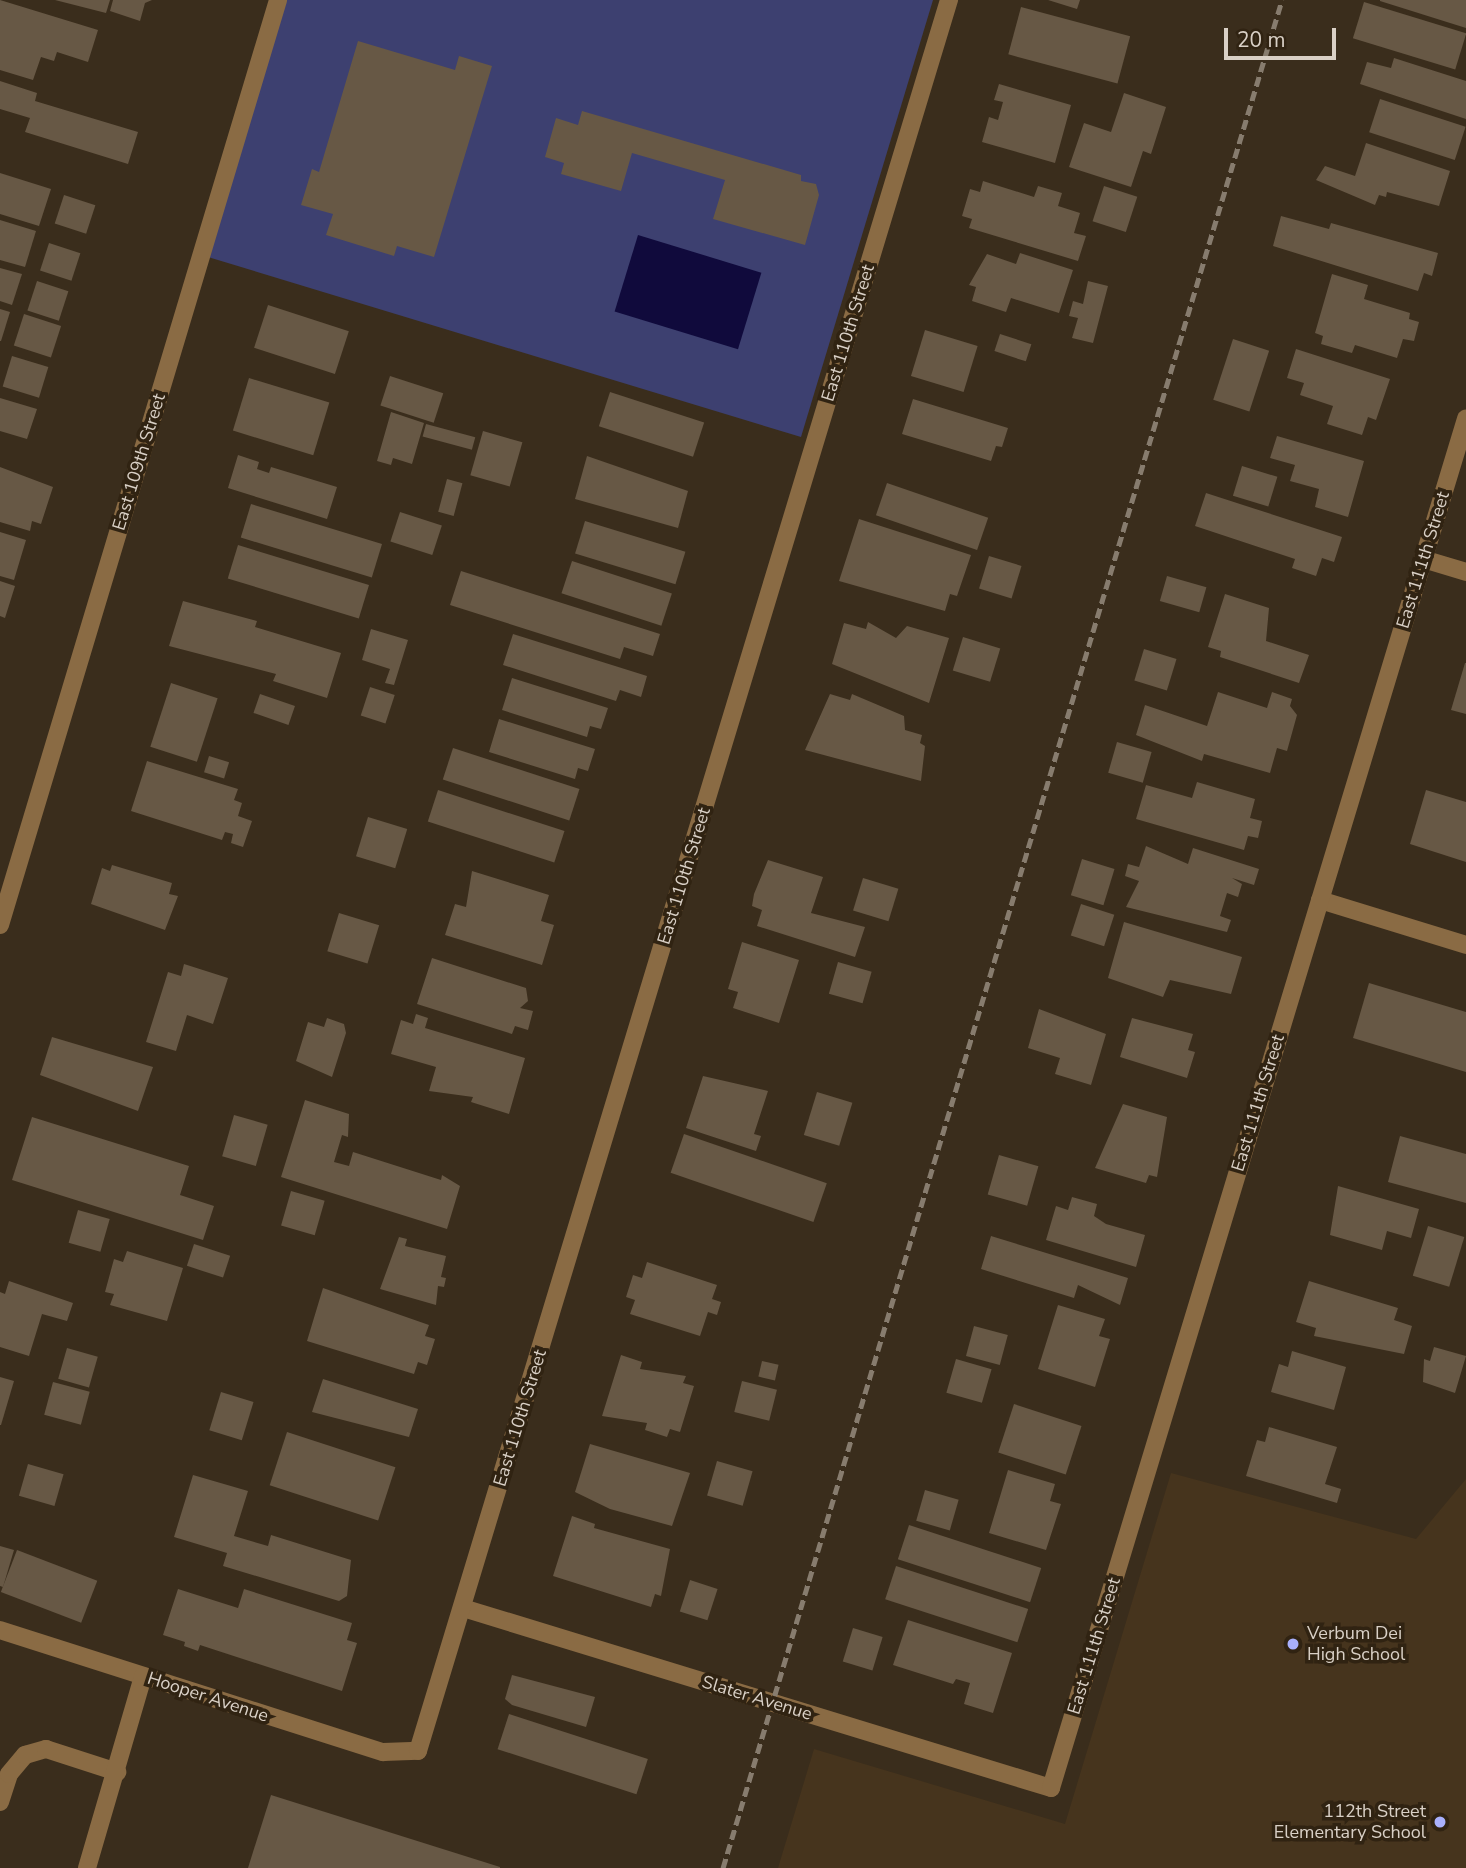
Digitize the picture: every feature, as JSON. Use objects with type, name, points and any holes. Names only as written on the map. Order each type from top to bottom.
[{"type":"street","name":"East 109th Street","points":[[0,925],[278,0]]},
{"type":"street","name":"East 110th Street","points":[[418,1751],[949,0]]},
{"type":"street","name":"East 111th Street","points":[[1051,1788],[1466,419]]},
{"type":"street","points":[[1423,559],[1466,572]]},
{"type":"street","points":[[1320,901],[1466,945]]},
{"type":"street","name":"Slater Avenue","points":[[463,1608],[1051,1788]]},
{"type":"street","name":"Hooper Avenue","points":[[0,1630],[383,1752],[418,1751]]},
{"type":"street","points":[[87,1868],[143,1676]]},
{"type":"street","points":[[0,1802],[9,1774],[25,1755],[46,1749],[117,1772]]},
{"type":"shaded area","points":[[286,0],[933,0],[801,437],[208,257]]},
{"type":"shaded area","points":[[638,235],[761,273],[738,349],[615,312]]},
{"type":"shaded area","name":"Verbum Dei High School","points":[[1171,1473],[1416,1539],[1466,1479],[1466,1868],[778,1868],[814,1749],[1065,1824]]},
{"type":"building","points":[[0,0],[98,30],[88,62],[57,52],[54,61],[41,57],[33,80],[0,70]]},
{"type":"building","points":[[55,0],[110,0],[106,13]]},
{"type":"building","points":[[113,0],[152,0],[145,3],[140,21],[110,11]]},
{"type":"building","points":[[1048,0],[1080,0],[1077,9]]},
{"type":"building","points":[[1466,0],[1466,28],[1380,1]]},
{"type":"building","points":[[1364,2],[1466,33],[1455,70],[1353,38]]},
{"type":"building","points":[[1021,7],[1130,36],[1117,84],[1008,54]]},
{"type":"building","points":[[358,41],[455,70],[459,56],[492,66],[434,257],[397,246],[394,256],[326,235],[333,214],[301,205],[312,169],[319,172]]},
{"type":"building","points":[[1394,58],[1466,81],[1466,119],[1360,84],[1367,62],[1391,68]]},
{"type":"building","points":[[0,81],[37,93],[35,101],[138,132],[128,164],[25,132],[30,118],[0,109]]},
{"type":"building","points":[[999,84],[1071,105],[1055,163],[982,142],[989,117],[998,120],[1003,102],[994,100]]},
{"type":"building","points":[[1124,93],[1166,107],[1151,154],[1143,151],[1131,187],[1069,167],[1084,123],[1111,132]]},
{"type":"building","points":[[1380,99],[1466,127],[1455,160],[1369,132]]},
{"type":"building","points":[[582,111],[801,175],[801,181],[816,184],[819,195],[805,245],[713,219],[725,180],[632,153],[621,191],[561,174],[564,163],[545,157],[556,118],[578,125]]},
{"type":"building","points":[[1366,143],[1450,171],[1439,206],[1387,192],[1386,197],[1379,195],[1375,205],[1316,180],[1325,166],[1355,176]]},
{"type":"building","points":[[0,173],[51,189],[39,226],[0,214]]},
{"type":"building","points":[[983,181],[1034,197],[1038,186],[1062,193],[1058,206],[1080,213],[1074,233],[1086,236],[1078,261],[969,228],[972,219],[962,216],[970,189],[980,192]]},
{"type":"building","points":[[1104,186],[1137,197],[1126,232],[1093,221]]},
{"type":"building","points":[[64,195],[95,205],[86,234],[55,224]]},
{"type":"building","points":[[1281,216],[1329,229],[1331,223],[1438,253],[1432,276],[1424,273],[1418,291],[1273,246]]},
{"type":"building","points":[[0,220],[36,231],[25,267],[0,260]]},
{"type":"building","points":[[49,243],[80,253],[71,281],[40,271]]},
{"type":"building","points":[[1020,253],[1073,270],[1059,313],[1011,298],[1006,312],[972,301],[976,287],[969,285],[987,254],[1016,264]]},
{"type":"building","points":[[0,268],[22,274],[12,305],[0,301]]},
{"type":"building","points":[[1332,274],[1368,285],[1364,299],[1410,313],[1409,319],[1419,322],[1414,341],[1403,339],[1397,358],[1355,345],[1352,353],[1321,344],[1323,336],[1315,333]]},
{"type":"building","points":[[37,281],[68,291],[59,321],[27,310]]},
{"type":"building","points":[[1088,281],[1108,286],[1093,343],[1072,338],[1078,318],[1069,316],[1073,301],[1083,304]]},
{"type":"building","points":[[268,305],[349,331],[335,374],[254,348]]},
{"type":"building","points":[[0,309],[10,312],[1,341],[0,341]]},
{"type":"building","points":[[24,314],[61,326],[51,357],[14,345]]},
{"type":"building","points":[[925,330],[978,346],[964,392],[911,376]]},
{"type":"building","points":[[1000,334],[1031,344],[1026,361],[994,351]]},
{"type":"building","points":[[1233,339],[1269,351],[1249,412],[1213,400]]},
{"type":"building","points":[[1296,349],[1390,379],[1376,420],[1368,417],[1362,435],[1327,424],[1333,406],[1300,395],[1304,383],[1287,378]]},
{"type":"building","points":[[12,356],[48,367],[39,398],[3,387]]},
{"type":"building","points":[[390,376],[443,393],[434,423],[380,405]]},
{"type":"building","points":[[249,378],[329,403],[313,455],[233,431]]},
{"type":"building","points":[[610,392],[704,423],[693,457],[599,426]]},
{"type":"building","points":[[0,398],[37,409],[27,439],[0,431]]},
{"type":"building","points":[[913,399],[1008,428],[1002,447],[996,446],[991,461],[902,434]]},
{"type":"building","points":[[391,412],[424,423],[412,464],[393,458],[391,465],[377,461]]},
{"type":"building","points":[[426,424],[475,437],[472,450],[423,437]]},
{"type":"building","points":[[483,431],[522,442],[510,487],[470,475]]},
{"type":"building","points":[[1277,436],[1364,461],[1348,517],[1315,507],[1319,489],[1290,481],[1295,465],[1270,458]]},
{"type":"building","points":[[238,455],[259,462],[257,469],[269,473],[271,467],[337,487],[327,519],[228,488]]},
{"type":"building","points":[[587,456],[688,491],[678,528],[575,499]]},
{"type":"building","points":[[1242,466],[1277,477],[1268,506],[1233,496]]},
{"type":"building","points":[[0,467],[53,487],[41,524],[32,521],[30,531],[0,522]]},
{"type":"building","points":[[447,479],[462,483],[454,516],[438,512]]},
{"type":"building","points":[[887,483],[988,518],[977,550],[876,515]]},
{"type":"building","points":[[1206,493],[1342,537],[1334,562],[1322,558],[1316,576],[1292,568],[1295,559],[1195,526]]},
{"type":"building","points":[[251,504],[382,544],[372,578],[241,537]]},
{"type":"building","points":[[400,512],[442,526],[432,555],[390,541]]},
{"type":"building","points":[[859,519],[971,555],[957,596],[950,594],[945,611],[839,581]]},
{"type":"building","points":[[585,521],[685,552],[675,584],[575,554]]},
{"type":"building","points":[[0,532],[26,540],[14,580],[0,576]]},
{"type":"building","points":[[238,545],[369,585],[359,619],[228,578]]},
{"type":"building","points":[[989,556],[1022,566],[1012,598],[979,589]]},
{"type":"building","points":[[572,561],[672,593],[661,626],[561,593]]},
{"type":"building","points":[[461,571],[660,634],[653,656],[624,647],[620,659],[450,605]]},
{"type":"building","points":[[1167,576],[1206,587],[1199,612],[1160,601]]},
{"type":"building","points":[[0,581],[15,586],[5,618],[0,616]]},
{"type":"building","points":[[1225,594],[1269,608],[1266,641],[1309,655],[1299,683],[1220,657],[1221,651],[1208,647]]},
{"type":"building","points":[[183,601],[257,621],[255,627],[341,653],[327,698],[273,681],[276,674],[169,646]]},
{"type":"building","points":[[868,622],[896,638],[907,626],[949,638],[929,703],[832,664],[844,623],[866,629]]},
{"type":"building","points":[[371,629],[408,640],[394,685],[385,683],[390,669],[362,660]]},
{"type":"building","points":[[513,634],[647,676],[641,697],[620,690],[616,701],[503,665]]},
{"type":"building","points":[[963,637],[1000,648],[990,682],[953,670]]},
{"type":"building","points":[[1144,649],[1177,659],[1167,690],[1134,681]]},
{"type":"building","points":[[1466,663],[1466,714],[1451,710]]},
{"type":"building","points":[[512,678],[608,708],[601,729],[590,726],[587,737],[502,710]]},
{"type":"building","points":[[171,683],[218,698],[197,762],[150,747]]},
{"type":"building","points":[[370,687],[395,695],[385,724],[361,716]]},
{"type":"building","points":[[1218,692],[1267,708],[1272,692],[1292,699],[1290,706],[1297,715],[1287,751],[1277,748],[1270,773],[1204,754],[1202,761],[1136,735],[1145,705],[1207,726]]},
{"type":"building","points":[[260,694],[295,706],[288,725],[253,713]]},
{"type":"building","points":[[830,694],[850,700],[852,694],[904,716],[905,730],[922,735],[920,743],[925,746],[921,781],[805,750]]},
{"type":"building","points":[[499,719],[595,749],[588,771],[578,768],[575,779],[489,752]]},
{"type":"building","points":[[1117,742],[1152,752],[1143,783],[1108,773]]},
{"type":"building","points":[[453,748],[579,789],[569,820],[443,779]]},
{"type":"building","points":[[209,756],[229,762],[224,778],[204,772]]},
{"type":"building","points":[[147,761],[238,789],[234,800],[242,803],[238,816],[252,821],[243,847],[231,843],[233,834],[225,832],[222,840],[131,811]]},
{"type":"building","points":[[1197,782],[1255,799],[1250,818],[1262,821],[1258,838],[1248,836],[1244,850],[1136,819],[1146,785],[1192,798]]},
{"type":"building","points":[[438,790],[564,831],[554,862],[428,821]]},
{"type":"building","points":[[1426,790],[1466,802],[1466,862],[1410,844]]},
{"type":"building","points":[[368,817],[407,829],[395,868],[356,856]]},
{"type":"building","points":[[1146,846],[1188,864],[1193,848],[1259,869],[1254,885],[1232,878],[1242,884],[1238,897],[1227,893],[1220,916],[1231,920],[1227,932],[1126,907],[1139,881],[1125,876],[1128,864],[1139,867]]},
{"type":"building","points":[[1082,859],[1115,869],[1103,905],[1071,895]]},
{"type":"building","points":[[768,860],[823,877],[811,913],[865,927],[855,957],[757,926],[762,910],[752,906],[754,894]]},
{"type":"building","points":[[112,865],[172,883],[169,894],[178,896],[165,930],[91,904],[102,868],[110,871]]},
{"type":"building","points":[[472,871],[549,895],[541,921],[554,925],[542,965],[445,935],[455,904],[466,907]]},
{"type":"building","points":[[863,878],[898,889],[888,921],[853,911]]},
{"type":"building","points":[[1081,904],[1114,915],[1104,946],[1071,935]]},
{"type":"building","points":[[339,913],[379,925],[367,964],[327,951]]},
{"type":"building","points":[[1124,922],[1242,957],[1231,994],[1170,980],[1163,997],[1108,978]]},
{"type":"building","points":[[742,942],[799,960],[779,1023],[733,1008],[738,992],[728,989]]},
{"type":"building","points":[[432,958],[526,988],[528,1001],[520,1008],[533,1011],[528,1030],[515,1026],[512,1034],[417,1004]]},
{"type":"building","points":[[838,962],[872,972],[863,1003],[829,994]]},
{"type":"building","points":[[184,964],[228,978],[213,1024],[187,1015],[176,1051],[146,1042],[168,972],[181,976]]},
{"type":"building","points":[[1369,983],[1466,1012],[1466,1072],[1353,1038]]},
{"type":"building","points":[[1039,1009],[1106,1034],[1091,1085],[1055,1074],[1060,1058],[1028,1048]]},
{"type":"building","points":[[416,1014],[428,1018],[425,1028],[525,1058],[509,1114],[471,1102],[473,1097],[429,1091],[436,1067],[391,1054],[401,1020],[413,1024]]},
{"type":"building","points":[[327,1018],[344,1024],[346,1033],[332,1077],[296,1061],[308,1022],[324,1027]]},
{"type":"building","points":[[1132,1018],[1193,1034],[1188,1050],[1195,1052],[1187,1078],[1120,1057]]},
{"type":"building","points":[[52,1037],[153,1067],[138,1111],[40,1075]]},
{"type":"building","points":[[703,1076],[768,1091],[754,1134],[761,1136],[756,1151],[686,1128]]},
{"type":"building","points":[[817,1092],[852,1103],[839,1146],[804,1135]]},
{"type":"building","points":[[305,1100],[349,1114],[348,1137],[342,1135],[334,1162],[349,1166],[353,1152],[441,1180],[442,1175],[460,1186],[447,1229],[281,1177]]},
{"type":"building","points":[[1123,1104],[1167,1117],[1157,1177],[1149,1175],[1146,1183],[1095,1168]]},
{"type":"building","points":[[234,1115],[268,1125],[256,1166],[222,1156]]},
{"type":"building","points":[[32,1117],[189,1166],[180,1195],[214,1206],[203,1240],[12,1180]]},
{"type":"building","points":[[684,1134],[827,1183],[813,1222],[671,1173]]},
{"type":"building","points":[[1400,1136],[1466,1154],[1466,1203],[1388,1182]]},
{"type":"building","points":[[999,1155],[1038,1166],[1027,1206],[988,1194]]},
{"type":"building","points":[[1338,1186],[1419,1209],[1411,1238],[1387,1231],[1382,1250],[1330,1235]]},
{"type":"building","points":[[291,1191],[325,1201],[315,1235],[281,1226]]},
{"type":"building","points":[[1072,1197],[1097,1204],[1094,1216],[1106,1224],[1145,1235],[1136,1267],[1046,1240],[1056,1206],[1068,1210]]},
{"type":"building","points":[[78,1210],[110,1219],[100,1252],[69,1243]]},
{"type":"building","points":[[1428,1226],[1464,1237],[1449,1287],[1413,1276]]},
{"type":"building","points":[[991,1236],[1128,1278],[1120,1305],[1078,1285],[1074,1298],[981,1269]]},
{"type":"building","points":[[399,1237],[407,1239],[405,1246],[446,1256],[441,1277],[446,1278],[444,1287],[438,1286],[436,1305],[380,1289]]},
{"type":"building","points":[[194,1244],[230,1256],[223,1278],[187,1266]]},
{"type":"building","points":[[127,1251],[183,1268],[167,1321],[110,1305],[114,1294],[105,1292],[114,1259],[123,1262]]},
{"type":"building","points":[[647,1262],[717,1285],[712,1299],[721,1302],[717,1315],[708,1312],[700,1336],[630,1314],[635,1300],[626,1297],[633,1275],[642,1278]]},
{"type":"building","points":[[9,1281],[73,1303],[67,1321],[42,1314],[29,1356],[0,1347],[0,1292],[5,1294]]},
{"type":"building","points":[[1309,1281],[1398,1308],[1394,1320],[1412,1326],[1404,1354],[1314,1336],[1316,1328],[1296,1322]]},
{"type":"building","points":[[323,1288],[429,1325],[425,1336],[435,1339],[427,1365],[418,1362],[414,1374],[307,1341]]},
{"type":"building","points":[[1058,1305],[1105,1319],[1099,1336],[1110,1339],[1095,1387],[1038,1369]]},
{"type":"building","points":[[974,1326],[1008,1335],[1000,1365],[966,1356]]},
{"type":"building","points":[[1434,1347],[1466,1356],[1455,1393],[1423,1382],[1424,1359],[1430,1361]]},
{"type":"building","points":[[67,1348],[98,1357],[89,1388],[58,1379]]},
{"type":"building","points":[[1292,1351],[1346,1367],[1334,1410],[1271,1392],[1279,1364],[1288,1367]]},
{"type":"building","points":[[621,1355],[642,1362],[640,1369],[686,1376],[683,1383],[694,1386],[680,1432],[670,1429],[667,1437],[645,1430],[647,1423],[602,1416]]},
{"type":"building","points":[[956,1359],[992,1369],[982,1403],[946,1393]]},
{"type":"building","points":[[762,1361],[779,1365],[775,1380],[758,1377]]},
{"type":"building","points":[[0,1377],[14,1381],[1,1425],[0,1425]]},
{"type":"building","points":[[323,1379],[418,1409],[409,1437],[312,1412]]},
{"type":"building","points":[[742,1381],[777,1390],[769,1421],[734,1412]]},
{"type":"building","points":[[53,1382],[90,1392],[81,1425],[44,1415]]},
{"type":"building","points":[[221,1392],[254,1402],[242,1440],[209,1430]]},
{"type":"building","points":[[1014,1404],[1082,1426],[1066,1474],[998,1453]]},
{"type":"building","points":[[1269,1427],[1337,1447],[1325,1484],[1341,1489],[1337,1503],[1246,1476],[1257,1440],[1265,1442]]},
{"type":"building","points":[[287,1432],[395,1467],[378,1520],[270,1485]]},
{"type":"building","points":[[590,1444],[690,1473],[672,1526],[610,1509],[575,1492]]},
{"type":"building","points":[[717,1461],[753,1471],[743,1506],[707,1496]]},
{"type":"building","points":[[28,1464],[64,1474],[54,1506],[19,1496]]},
{"type":"building","points":[[1008,1470],[1055,1484],[1050,1501],[1061,1504],[1046,1550],[989,1533]]},
{"type":"building","points":[[193,1475],[248,1491],[234,1536],[268,1546],[271,1535],[351,1560],[347,1596],[339,1601],[223,1566],[227,1553],[174,1537]]},
{"type":"building","points":[[925,1490],[959,1500],[950,1530],[916,1521]]},
{"type":"building","points":[[572,1516],[595,1524],[594,1528],[670,1549],[661,1596],[655,1594],[651,1607],[553,1576]]},
{"type":"building","points":[[909,1525],[1041,1568],[1030,1602],[898,1559]]},
{"type":"building","points":[[0,1546],[14,1550],[3,1587],[0,1586]]},
{"type":"building","points":[[17,1550],[97,1581],[81,1623],[1,1592]]},
{"type":"building","points":[[896,1566],[1028,1609],[1017,1642],[885,1599]]},
{"type":"building","points":[[690,1580],[718,1589],[707,1620],[680,1611]]},
{"type":"building","points":[[178,1589],[238,1608],[244,1589],[352,1623],[347,1640],[357,1643],[342,1691],[200,1645],[198,1651],[184,1646],[185,1642],[163,1635]]},
{"type":"building","points":[[908,1620],[1012,1653],[993,1713],[964,1704],[970,1683],[956,1679],[953,1684],[893,1665]]},
{"type":"building","points":[[853,1628],[883,1637],[872,1671],[843,1661]]},
{"type":"building","points":[[512,1675],[595,1697],[586,1727],[512,1705],[505,1699]]},
{"type":"building","points":[[509,1714],[648,1759],[636,1794],[498,1749]]},
{"type":"building","points":[[271,1795],[500,1867],[500,1868],[248,1868]]},
{"type":"railway","points":[[723,1868],[1282,0]]},
{"type":"place","name":"Verbum Dei High School","points":[[1293,1644]]},
{"type":"place","name":"112th Street Elementary School","points":[[1440,1822]]}]
